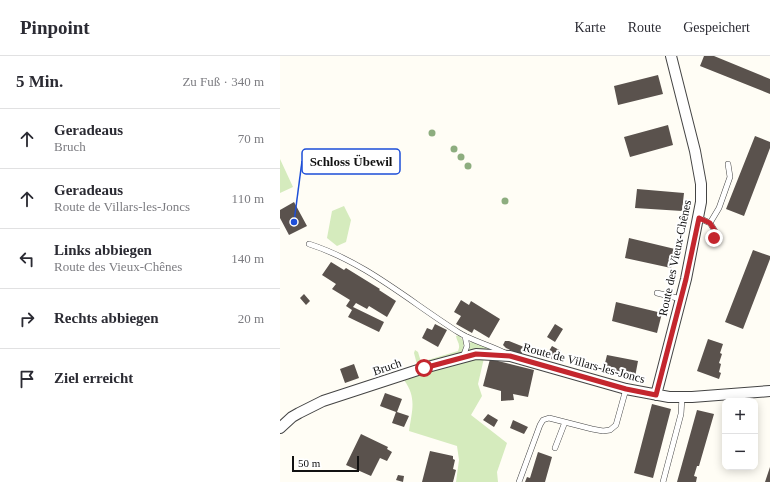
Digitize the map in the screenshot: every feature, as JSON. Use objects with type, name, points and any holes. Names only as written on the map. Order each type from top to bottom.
[{"type":"street","name":"Route des Vieux-Chênes","points":[[656,395],[699,218],[701,202],[695,151],[671,56]]},
{"type":"street","name":"Bruch","points":[[280,428],[292,417],[306,408],[318,403],[463,357],[482,353],[510,356]]},
{"type":"street","name":"Route de Villars-les-Joncs","points":[[510,356],[626,389],[656,395],[682,397],[770,390]]},
{"type":"lane","points":[[710,223],[720,208],[730,177],[728,164]]},
{"type":"lane","points":[[699,218],[710,223],[715,231],[714,238]]},
{"type":"lane","points":[[309,244],[329,250],[365,269],[465,336],[494,347],[510,356]]},
{"type":"lane","points":[[657,294],[680,299]]},
{"type":"lane","points":[[463,357],[467,346],[465,336]]},
{"type":"lane","points":[[519,482],[543,420],[549,418],[603,431],[610,430],[616,425],[626,389]]},
{"type":"lane","points":[[663,482],[681,414],[682,397]]},
{"type":"lane","points":[[555,448],[564,422]]},
{"type":"green space","points":[[280,159],[293,187],[280,193]]},
{"type":"green space","points":[[344,206],[351,220],[346,242],[337,246],[327,238],[332,211]]},
{"type":"green space","points":[[459,335],[464,342],[463,351],[460,354],[418,368],[414,353],[415,350],[418,352],[421,362],[458,351],[459,345],[456,336]]},
{"type":"green space","points":[[471,342],[494,350],[471,351],[469,350]]},
{"type":"green space","points":[[484,358],[478,384],[482,396],[471,415],[507,443],[497,472],[498,482],[456,482],[459,460],[457,446],[409,431],[412,399],[411,393],[404,380],[462,360]]},
{"type":"building","points":[[704,56],[714,56],[770,79],[770,94],[700,66]]},
{"type":"building","points":[[658,75],[663,94],[618,105],[614,86]]},
{"type":"building","points":[[668,125],[673,145],[630,157],[624,137]]},
{"type":"building","points":[[755,136],[770,142],[770,148],[744,216],[726,209]]},
{"type":"building","points":[[637,189],[684,193],[682,211],[635,208]]},
{"type":"building","points":[[294,202],[307,226],[289,235],[280,218],[280,210]]},
{"type":"building","points":[[629,238],[675,249],[671,268],[625,258]]},
{"type":"building","points":[[753,250],[770,256],[770,259],[743,329],[725,322]]},
{"type":"building","points":[[331,262],[344,270],[346,268],[380,289],[379,290],[396,301],[387,317],[369,306],[367,309],[356,303],[353,307],[384,322],[379,332],[348,317],[352,310],[346,306],[350,300],[332,289],[336,284],[322,275]]},
{"type":"building","points":[[304,294],[310,301],[306,305],[300,298]]},
{"type":"building","points":[[461,300],[469,305],[471,301],[500,319],[489,338],[474,329],[472,333],[456,324],[461,316],[454,312]]},
{"type":"building","points":[[616,302],[662,313],[657,333],[612,321]]},
{"type":"building","points":[[435,324],[447,330],[438,347],[422,338],[427,328],[432,330]]},
{"type":"building","points":[[555,324],[563,329],[555,342],[547,337]]},
{"type":"building","points":[[708,339],[723,344],[720,353],[722,354],[719,363],[721,364],[719,372],[721,373],[719,379],[697,371]]},
{"type":"building","points":[[505,341],[509,341],[524,347],[521,355],[506,348],[503,345]]},
{"type":"building","points":[[552,346],[561,351],[555,361],[546,356]]},
{"type":"building","points":[[607,355],[638,361],[635,377],[603,371]]},
{"type":"building","points":[[490,359],[534,370],[528,397],[513,394],[514,400],[501,401],[501,391],[483,386]]},
{"type":"building","points":[[354,364],[359,378],[345,383],[340,369]]},
{"type":"building","points":[[385,393],[402,399],[397,412],[409,416],[404,427],[392,423],[396,412],[380,406]]},
{"type":"building","points":[[652,404],[671,409],[653,478],[634,473]]},
{"type":"building","points":[[697,410],[714,414],[699,466],[697,466],[694,476],[697,477],[696,482],[677,482]]},
{"type":"building","points":[[488,414],[498,420],[494,427],[483,420]]},
{"type":"building","points":[[513,420],[528,427],[524,434],[510,428]]},
{"type":"building","points":[[361,434],[388,447],[387,449],[392,452],[387,461],[380,458],[371,476],[346,465]]},
{"type":"building","points":[[430,451],[453,456],[453,459],[455,460],[453,469],[456,470],[453,482],[422,482]]},
{"type":"building","points":[[538,452],[552,457],[545,482],[525,482],[527,477],[530,478]]},
{"type":"building","points":[[770,467],[770,482],[765,482]]},
{"type":"building","points":[[398,475],[404,476],[403,482],[396,480]]},
{"type":"place","name":"Schloss Übewil","points":[[294,222]]},
{"type":"route","points":[[424,368],[468,355],[488,353],[510,356],[626,389],[656,395],[686,279],[699,218],[710,223],[715,231],[714,238]]}]
